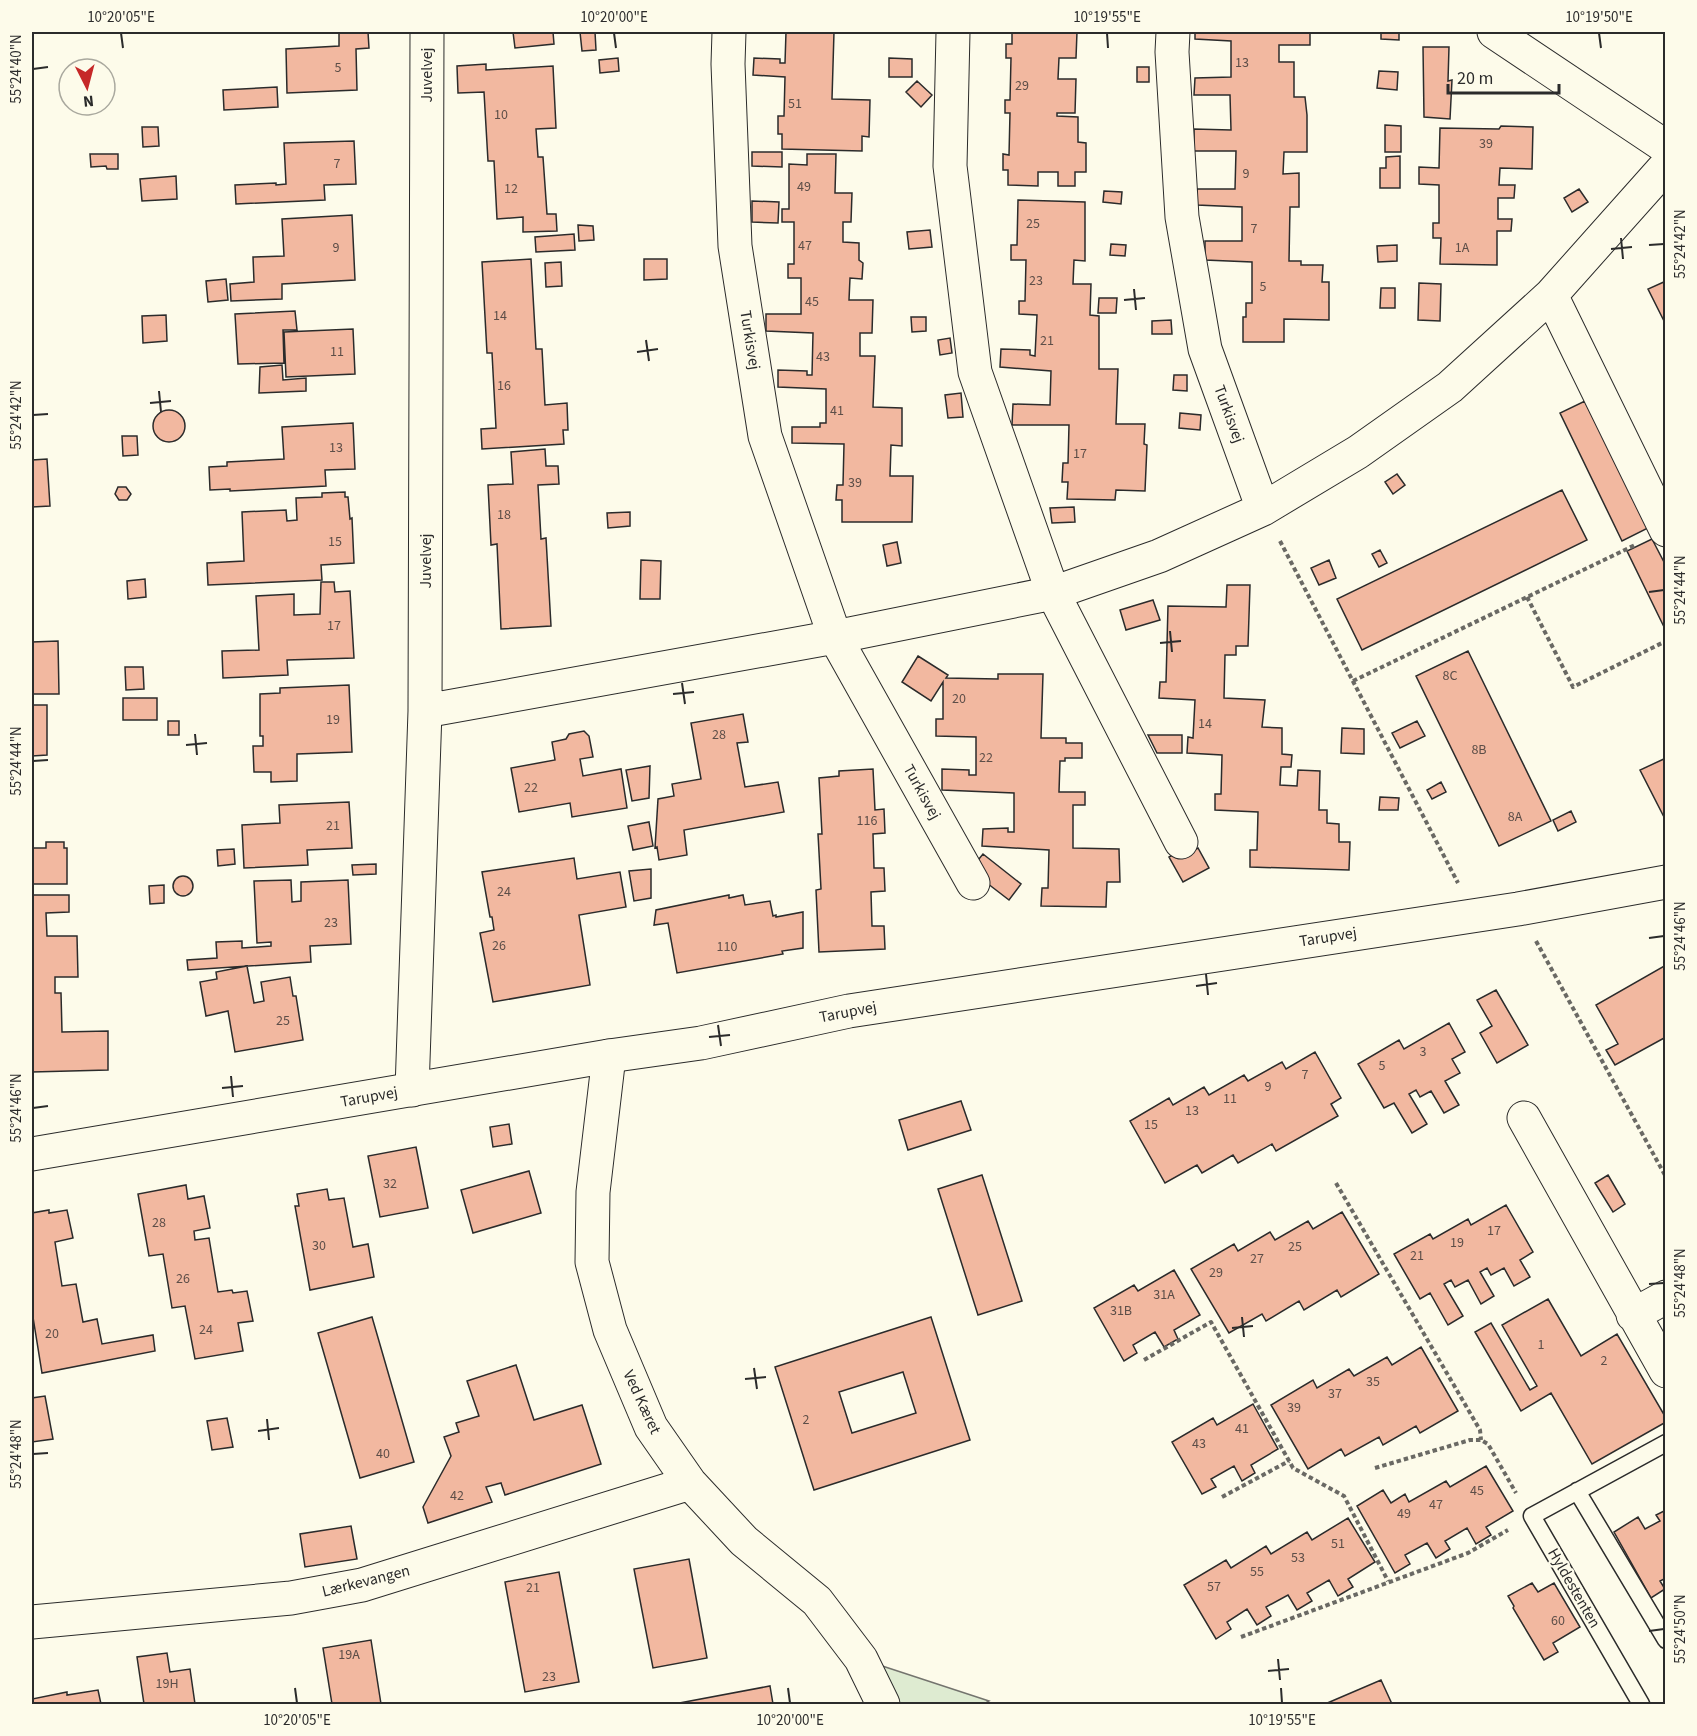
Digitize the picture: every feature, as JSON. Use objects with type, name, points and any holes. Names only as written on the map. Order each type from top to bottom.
[{"type":"street","name":"Juvelvej","points":[[412,1090],[425,711],[427,32]]},
{"type":"street","name":"Turkisvej","points":[[729,32],[728,64],[735,246],[765,436],[835,637],[973,883]]},
{"type":"street","points":[[953,32],[950,166],[975,372],[1053,593],[1181,842]]},
{"type":"street","name":"Turkisvej","points":[[1173,32],[1172,52],[1182,217],[1205,349],[1263,508]]},
{"type":"street","points":[[1494,32],[1665,147]]},
{"type":"street","points":[[425,711],[835,637],[1053,593],[1159,556],[1263,508],[1358,452],[1450,387],[1551,295],[1665,166]]},
{"type":"street","points":[[1551,295],[1655,535]]},
{"type":"street","name":"Tarupvej","points":[[32,1154],[609,1056],[701,1043],[849,1011],[1518,909],[1665,882]]},
{"type":"street","name":"Ved Kæret","points":[[609,1056],[593,1192],[592,1262],[610,1330],[651,1427],[690,1484],[744,1541],[817,1601],[861,1659],[883,1704]]},
{"type":"street","points":[[1524,1118],[1665,1371]]},
{"type":"street","points":[[1633,1314],[1665,1298]]},
{"type":"street","name":"Lærkevangen","points":[[32,1622],[291,1598],[362,1585],[690,1484]]},
{"type":"lane","points":[[1531,1517],[1665,1443]]},
{"type":"lane","points":[[1577,1491],[1665,1640]]},
{"type":"lane","name":"Hyldestenten","points":[[1531,1517],[1641,1704]]},
{"type":"path","points":[[1263,508],[1474,914]]},
{"type":"path","points":[[1353,681],[1655,535]]},
{"type":"path","points":[[1527,597],[1574,687],[1665,641]]},
{"type":"path","points":[[1518,909],[1665,1177]]},
{"type":"path","points":[[1336,1183],[1480,1430],[1481,1440]]},
{"type":"path","points":[[1377,1268],[1383,1264]]},
{"type":"path","points":[[1144,1360],[1211,1322],[1293,1468],[1344,1496],[1388,1581]]},
{"type":"path","points":[[1241,1637],[1468,1552],[1531,1517],[1488,1444],[1481,1440],[1470,1440],[1375,1468]]},
{"type":"path","points":[[1222,1497],[1289,1461]]},
{"type":"green space","points":[[861,1659],[989,1701],[984,1704],[883,1704]]},
{"type":"building","points":[[339,32],[368,32],[369,48],[356,49],[357,90],[287,93],[286,49],[339,46]]},
{"type":"building","points":[[513,32],[553,32],[554,44],[515,48]]},
{"type":"building","points":[[580,32],[595,32],[596,50],[582,51]]},
{"type":"building","points":[[786,32],[834,32],[832,99],[870,100],[869,137],[862,136],[862,151],[782,149],[782,134],[778,134],[778,116],[784,116],[785,77],[753,75],[754,58],[780,59],[780,63],[785,63]]},
{"type":"building","points":[[1012,32],[1077,32],[1076,58],[1059,58],[1058,79],[1076,79],[1075,113],[1057,113],[1057,116],[1078,117],[1078,142],[1086,143],[1086,172],[1075,172],[1075,186],[1058,186],[1058,172],[1038,172],[1038,186],[1008,185],[1008,170],[1003,170],[1003,154],[1009,155],[1010,113],[1005,113],[1005,100],[1010,100],[1011,58],[1006,58],[1006,44],[1012,44]]},
{"type":"building","points":[[1195,32],[1310,32],[1310,45],[1279,45],[1279,62],[1294,62],[1294,97],[1305,97],[1307,115],[1307,152],[1284,152],[1283,174],[1299,173],[1299,207],[1290,207],[1289,261],[1301,261],[1301,265],[1323,265],[1322,282],[1329,282],[1329,320],[1284,319],[1284,342],[1243,342],[1243,317],[1246,317],[1246,303],[1252,303],[1252,262],[1205,260],[1205,241],[1242,241],[1242,207],[1197,205],[1197,189],[1235,189],[1236,151],[1194,151],[1194,129],[1231,130],[1230,95],[1194,95],[1195,78],[1231,77],[1231,41],[1195,39]]},
{"type":"building","points":[[1381,32],[1399,32],[1399,40],[1381,39]]},
{"type":"building","points":[[1423,47],[1449,47],[1448,81],[1452,80],[1450,119],[1424,117]]},
{"type":"building","points":[[618,58],[619,71],[600,73],[599,60]]},
{"type":"building","points":[[889,58],[912,59],[912,77],[889,77]]},
{"type":"building","points":[[486,64],[486,70],[553,66],[556,128],[536,129],[538,157],[543,157],[547,214],[556,214],[557,231],[523,232],[523,217],[497,219],[494,161],[488,161],[484,92],[458,93],[457,66]]},
{"type":"building","points":[[1137,67],[1149,67],[1149,82],[1137,82]]},
{"type":"building","points":[[1379,71],[1398,72],[1397,90],[1377,88]]},
{"type":"building","points":[[917,81],[932,95],[921,107],[906,92]]},
{"type":"building","points":[[277,87],[278,107],[224,110],[223,90]]},
{"type":"building","points":[[1385,125],[1401,126],[1401,152],[1385,152]]},
{"type":"building","points":[[1501,126],[1533,127],[1532,169],[1500,168],[1499,185],[1515,185],[1514,198],[1498,198],[1498,219],[1512,219],[1511,231],[1497,231],[1497,265],[1440,264],[1441,238],[1433,238],[1433,223],[1439,223],[1439,185],[1419,184],[1419,167],[1439,168],[1440,128],[1499,129]]},
{"type":"building","points":[[142,127],[158,127],[159,146],[143,147]]},
{"type":"building","points":[[354,141],[356,184],[324,185],[325,200],[236,204],[235,185],[286,184],[284,143]]},
{"type":"building","points":[[752,152],[782,152],[782,167],[752,166]]},
{"type":"building","points":[[90,154],[118,154],[118,169],[107,169],[106,166],[91,167]]},
{"type":"building","points":[[807,154],[836,154],[835,193],[852,193],[851,222],[843,222],[843,242],[859,243],[859,260],[863,263],[862,279],[850,278],[849,300],[873,300],[872,333],[860,333],[860,356],[875,356],[873,407],[902,408],[902,446],[891,445],[890,476],[913,476],[912,522],[842,522],[842,500],[836,500],[837,485],[843,485],[844,444],[792,443],[792,427],[820,427],[820,423],[826,423],[826,389],[778,387],[778,370],[807,371],[807,375],[812,375],[813,333],[766,331],[766,314],[801,314],[801,278],[788,278],[788,264],[794,264],[794,222],[782,222],[782,209],[789,209],[789,164],[807,165]]},
{"type":"building","points":[[1400,156],[1400,188],[1380,188],[1380,168],[1386,168],[1386,157]]},
{"type":"building","points":[[176,176],[177,199],[142,201],[140,179]]},
{"type":"building","points":[[1579,189],[1588,202],[1572,212],[1564,198]]},
{"type":"building","points":[[1104,191],[1122,192],[1121,204],[1103,202]]},
{"type":"building","points":[[1018,200],[1085,202],[1085,261],[1074,260],[1073,284],[1091,284],[1090,315],[1099,316],[1099,369],[1118,369],[1116,424],[1145,424],[1144,444],[1147,445],[1145,491],[1116,490],[1115,500],[1067,499],[1068,482],[1062,482],[1063,463],[1068,463],[1069,425],[1012,425],[1013,404],[1050,405],[1051,371],[1000,367],[1001,349],[1030,350],[1030,355],[1035,356],[1037,315],[1019,314],[1019,301],[1025,301],[1026,260],[1011,260],[1011,245],[1017,245]]},
{"type":"building","points":[[752,201],[779,202],[778,223],[752,222]]},
{"type":"building","points":[[352,215],[355,280],[282,284],[282,299],[231,301],[230,284],[254,282],[253,257],[284,256],[282,219]]},
{"type":"building","points":[[578,225],[593,226],[594,240],[579,241]]},
{"type":"building","points":[[930,230],[932,247],[909,249],[907,232]]},
{"type":"building","points":[[574,234],[575,250],[536,252],[535,237]]},
{"type":"building","points":[[1111,244],[1126,245],[1125,256],[1110,255]]},
{"type":"building","points":[[1397,245],[1397,261],[1378,262],[1377,246]]},
{"type":"building","points":[[531,259],[536,349],[542,349],[545,405],[567,403],[568,430],[563,430],[564,444],[482,449],[481,429],[496,428],[492,353],[487,353],[482,262]]},
{"type":"building","points":[[644,259],[667,259],[667,279],[644,280]]},
{"type":"building","points":[[561,262],[562,286],[546,287],[545,263]]},
{"type":"building","points":[[226,279],[228,300],[208,302],[206,281]]},
{"type":"building","points":[[1666,281],[1666,325],[1648,289]]},
{"type":"building","points":[[1419,283],[1441,284],[1440,321],[1418,320]]},
{"type":"building","points":[[1381,288],[1395,288],[1395,308],[1380,308]]},
{"type":"building","points":[[1099,298],[1117,298],[1116,313],[1098,313]]},
{"type":"building","points":[[295,311],[297,330],[283,330],[284,363],[238,364],[235,314]]},
{"type":"building","points":[[166,315],[167,341],[143,343],[142,316]]},
{"type":"building","points":[[911,317],[926,317],[926,331],[912,332]]},
{"type":"building","points":[[1171,320],[1172,334],[1152,334],[1152,321]]},
{"type":"building","points":[[353,329],[355,374],[286,377],[284,332]]},
{"type":"building","points":[[950,338],[952,353],[940,355],[938,340]]},
{"type":"building","points":[[282,365],[283,380],[306,378],[306,391],[259,393],[260,367]]},
{"type":"building","points":[[1174,375],[1187,375],[1187,391],[1173,390]]},
{"type":"building","points":[[961,393],[963,417],[948,418],[945,395]]},
{"type":"building","points":[[1585,401],[1648,528],[1622,541],[1560,413]]},
{"type":"building","points":[[169,410],[181,414],[185,426],[181,438],[169,442],[157,438],[153,426],[157,414]]},
{"type":"building","points":[[1180,413],[1201,415],[1200,430],[1179,428]]},
{"type":"building","points":[[353,423],[355,469],[325,470],[326,486],[210,490],[209,467],[227,466],[227,462],[284,459],[282,427]]},
{"type":"building","points":[[122,436],[137,436],[138,455],[123,456]]},
{"type":"building","points":[[545,449],[546,466],[558,466],[559,484],[538,485],[541,539],[546,538],[551,626],[501,629],[497,544],[491,545],[488,485],[513,484],[511,452]]},
{"type":"building","points":[[47,459],[50,506],[32,507],[32,460]]},
{"type":"building","points":[[1397,474],[1405,485],[1393,494],[1385,482]]},
{"type":"building","points":[[118,487],[126,487],[131,494],[127,500],[119,500],[115,494]]},
{"type":"building","points":[[1562,490],[1587,540],[1362,650],[1337,599]]},
{"type":"building","points":[[345,492],[345,497],[348,497],[350,519],[352,518],[354,563],[321,565],[322,580],[208,585],[207,563],[244,561],[242,512],[286,510],[287,521],[297,520],[296,498],[322,497],[322,493]]},
{"type":"building","points":[[1074,507],[1075,522],[1052,523],[1050,508]]},
{"type":"building","points":[[630,512],[630,526],[608,528],[607,513]]},
{"type":"building","points":[[1652,539],[1666,566],[1665,629],[1627,551]]},
{"type":"building","points":[[897,542],[901,563],[887,566],[883,545]]},
{"type":"building","points":[[1380,550],[1387,563],[1379,567],[1372,554]]},
{"type":"building","points":[[641,560],[661,561],[660,599],[640,599]]},
{"type":"building","points":[[1329,560],[1336,578],[1319,585],[1311,568]]},
{"type":"building","points":[[145,579],[146,597],[128,599],[127,581]]},
{"type":"building","points":[[321,582],[334,582],[335,592],[350,591],[354,658],[287,660],[288,675],[223,678],[222,651],[259,650],[256,596],[294,594],[294,615],[320,614]]},
{"type":"building","points":[[1227,585],[1250,585],[1248,646],[1236,646],[1236,655],[1225,655],[1224,698],[1265,700],[1262,727],[1282,728],[1282,754],[1292,755],[1291,767],[1281,767],[1280,785],[1297,786],[1298,770],[1320,771],[1319,810],[1327,810],[1327,823],[1339,824],[1339,842],[1350,842],[1349,870],[1250,867],[1250,850],[1257,850],[1258,812],[1215,810],[1215,794],[1221,794],[1222,755],[1187,753],[1188,737],[1193,738],[1195,700],[1159,698],[1160,682],[1166,682],[1168,606],[1226,607]]},
{"type":"building","points":[[1153,600],[1160,620],[1126,630],[1120,610]]},
{"type":"building","points":[[58,641],[59,694],[32,694],[32,642]]},
{"type":"building","points":[[1468,651],[1551,821],[1499,846],[1416,676]]},
{"type":"building","points":[[918,656],[948,675],[946,678],[998,679],[998,674],[1043,674],[1041,738],[1066,738],[1066,743],[1082,743],[1082,758],[1065,758],[1065,761],[1060,761],[1059,792],[1085,792],[1085,805],[1073,805],[1073,848],[1119,849],[1120,882],[1107,882],[1106,907],[1041,906],[1042,888],[1048,888],[1049,850],[982,846],[983,829],[1008,828],[1008,832],[1014,832],[1014,793],[942,790],[942,769],[969,770],[969,775],[976,775],[976,737],[936,736],[936,719],[943,719],[943,682],[931,701],[902,682]]},
{"type":"building","points":[[125,667],[143,667],[144,689],[126,690]]},
{"type":"building","points":[[349,685],[352,752],[297,754],[297,781],[271,782],[271,772],[254,772],[253,746],[263,746],[263,736],[260,736],[260,694],[280,693],[280,688]]},
{"type":"building","points":[[123,698],[157,698],[157,720],[123,720]]},
{"type":"building","points":[[32,705],[47,705],[47,755],[32,756]]},
{"type":"building","points":[[743,714],[748,742],[737,743],[745,787],[778,782],[784,812],[684,830],[687,855],[659,860],[657,847],[655,848],[658,799],[674,796],[672,784],[701,779],[691,723]]},
{"type":"building","points":[[168,721],[179,721],[179,735],[168,735]]},
{"type":"building","points":[[1417,721],[1425,736],[1400,748],[1392,733]]},
{"type":"building","points":[[1342,728],[1364,729],[1364,754],[1341,753]]},
{"type":"building","points":[[584,731],[589,736],[593,757],[580,759],[583,776],[621,769],[627,808],[572,817],[570,803],[519,812],[511,768],[555,760],[552,742],[566,739],[569,734]]},
{"type":"building","points":[[1148,735],[1182,735],[1182,753],[1157,753]]},
{"type":"building","points":[[1666,758],[1666,821],[1640,770]]},
{"type":"building","points":[[650,766],[649,798],[632,801],[626,770]]},
{"type":"building","points":[[873,769],[875,810],[884,809],[885,833],[873,834],[874,868],[884,868],[885,891],[871,892],[872,926],[884,926],[885,949],[819,952],[816,890],[821,889],[818,834],[822,834],[819,778],[839,776],[839,771]]},
{"type":"building","points":[[1441,782],[1446,792],[1432,799],[1427,790]]},
{"type":"building","points":[[1380,797],[1399,798],[1398,810],[1379,810]]},
{"type":"building","points":[[349,802],[352,848],[307,850],[308,865],[244,868],[242,825],[280,823],[279,805]]},
{"type":"building","points":[[1571,811],[1576,822],[1558,831],[1553,820]]},
{"type":"building","points":[[649,822],[653,846],[633,850],[628,826]]},
{"type":"building","points":[[46,842],[64,842],[64,848],[67,848],[67,884],[32,884],[32,848],[46,848]]},
{"type":"building","points":[[1185,848],[1188,853],[1198,848],[1209,868],[1183,882],[1169,857]]},
{"type":"building","points":[[234,849],[235,864],[218,866],[217,850]]},
{"type":"building","points":[[983,854],[1021,884],[1009,900],[970,870]]},
{"type":"building","points":[[574,858],[577,879],[620,872],[626,907],[579,915],[590,985],[493,1002],[480,933],[494,930],[482,872]]},
{"type":"building","points":[[376,864],[376,874],[353,875],[352,865]]},
{"type":"building","points":[[651,869],[651,898],[634,901],[629,871]]},
{"type":"building","points":[[179,876],[187,876],[193,882],[193,890],[187,896],[179,896],[173,890],[173,882]]},
{"type":"building","points":[[291,880],[292,902],[301,901],[301,882],[348,880],[351,944],[310,946],[311,962],[188,970],[187,960],[217,958],[216,942],[242,941],[242,948],[271,946],[271,942],[257,943],[254,881]]},
{"type":"building","points":[[164,885],[164,903],[150,904],[149,886]]},
{"type":"building","points":[[32,895],[69,895],[69,912],[46,913],[47,936],[77,936],[78,977],[55,977],[55,993],[61,993],[62,1032],[108,1031],[108,1070],[32,1072]]},
{"type":"building","points":[[729,895],[729,898],[743,895],[745,905],[770,901],[773,916],[776,915],[776,917],[803,912],[803,948],[782,951],[783,954],[677,973],[668,923],[654,925],[656,910]]},
{"type":"building","points":[[1666,965],[1666,1037],[1615,1065],[1606,1050],[1618,1044],[1596,1005]]},
{"type":"building","points":[[247,966],[254,1003],[264,1001],[261,982],[290,977],[293,996],[296,996],[303,1040],[235,1052],[228,1011],[206,1016],[200,982],[217,979],[216,972]]},
{"type":"building","points":[[1496,990],[1528,1045],[1497,1063],[1480,1033],[1492,1026],[1477,1000]]},
{"type":"building","points":[[1449,1023],[1465,1052],[1452,1059],[1460,1073],[1445,1081],[1459,1105],[1444,1113],[1431,1091],[1420,1097],[1416,1090],[1409,1094],[1427,1124],[1412,1133],[1394,1103],[1384,1108],[1358,1064],[1399,1040],[1404,1049]]},
{"type":"building","points":[[1315,1052],[1341,1098],[1331,1104],[1338,1116],[1276,1151],[1272,1144],[1238,1163],[1233,1155],[1202,1173],[1197,1165],[1165,1183],[1130,1121],[1169,1098],[1173,1105],[1204,1087],[1209,1095],[1244,1075],[1248,1081],[1282,1062],[1286,1069]]},
{"type":"building","points":[[961,1101],[971,1130],[908,1150],[899,1120]]},
{"type":"building","points":[[509,1124],[512,1144],[493,1147],[490,1127]]},
{"type":"building","points":[[416,1147],[428,1208],[380,1217],[368,1156]]},
{"type":"building","points":[[529,1171],[541,1213],[473,1233],[461,1190]]},
{"type":"building","points":[[982,1175],[1022,1301],[978,1315],[938,1189]]},
{"type":"building","points":[[1608,1175],[1625,1204],[1613,1212],[1595,1183]]},
{"type":"building","points":[[186,1185],[188,1199],[204,1196],[210,1228],[194,1231],[195,1240],[209,1238],[218,1292],[247,1291],[253,1321],[238,1323],[243,1351],[195,1359],[185,1306],[172,1308],[163,1254],[149,1256],[138,1194]]},
{"type":"building","points":[[327,1189],[329,1200],[344,1198],[353,1247],[368,1244],[374,1277],[310,1290],[295,1206],[299,1206],[297,1194]]},
{"type":"building","points":[[1506,1205],[1533,1252],[1520,1260],[1530,1277],[1514,1286],[1504,1268],[1491,1275],[1487,1268],[1480,1272],[1494,1296],[1481,1304],[1468,1280],[1455,1287],[1451,1280],[1444,1284],[1463,1316],[1448,1325],[1430,1293],[1420,1299],[1394,1254],[1430,1234],[1433,1239],[1468,1219],[1471,1225]]},
{"type":"building","points":[[49,1210],[49,1213],[67,1210],[73,1238],[55,1242],[62,1286],[76,1284],[83,1322],[97,1319],[102,1344],[153,1335],[155,1351],[42,1373],[32,1311],[32,1213]]},
{"type":"building","points":[[1342,1212],[1379,1274],[1341,1297],[1337,1290],[1304,1310],[1299,1301],[1266,1321],[1262,1314],[1229,1333],[1191,1269],[1234,1244],[1238,1251],[1270,1232],[1275,1240],[1308,1221],[1313,1229]]},
{"type":"building","points":[[1174,1270],[1200,1315],[1174,1330],[1178,1339],[1164,1347],[1155,1332],[1133,1345],[1137,1353],[1124,1361],[1094,1308],[1134,1285],[1138,1291]]},
{"type":"building","points":[[1548,1299],[1581,1356],[1617,1334],[1666,1418],[1666,1422],[1592,1464],[1551,1393],[1521,1411],[1475,1332],[1491,1323],[1530,1390],[1537,1386],[1502,1325]]},
{"type":"building","points":[[372,1317],[414,1462],[360,1478],[318,1333]]},
{"type":"building","points":[[931,1317],[970,1440],[814,1490],[775,1367]],"holes":[[[903,1372],[916,1413],[852,1433],[839,1392]]]},
{"type":"building","points":[[1421,1347],[1458,1411],[1420,1433],[1416,1426],[1383,1445],[1379,1437],[1345,1456],[1341,1449],[1308,1469],[1271,1405],[1313,1380],[1317,1388],[1349,1369],[1354,1376],[1387,1357],[1392,1365]]},
{"type":"building","points":[[516,1365],[534,1420],[582,1405],[601,1464],[505,1495],[501,1483],[486,1487],[492,1502],[428,1523],[423,1507],[451,1456],[444,1437],[459,1432],[456,1423],[479,1416],[467,1381]]},
{"type":"building","points":[[45,1396],[53,1439],[32,1442],[32,1398]]},
{"type":"building","points":[[1253,1404],[1278,1449],[1251,1465],[1255,1473],[1242,1481],[1234,1466],[1211,1479],[1216,1487],[1202,1494],[1172,1442],[1213,1418],[1217,1425]]},
{"type":"building","points":[[227,1418],[233,1447],[212,1450],[207,1421]]},
{"type":"building","points":[[1486,1466],[1513,1511],[1486,1527],[1491,1535],[1476,1544],[1467,1528],[1445,1541],[1450,1549],[1436,1558],[1427,1543],[1405,1555],[1410,1564],[1395,1573],[1357,1506],[1383,1490],[1391,1503],[1405,1494],[1409,1502],[1446,1481],[1450,1487]]},
{"type":"building","points":[[1666,1510],[1666,1578],[1660,1581],[1665,1589],[1651,1598],[1614,1532],[1638,1517],[1645,1529],[1660,1521],[1656,1515]]},
{"type":"building","points":[[1348,1518],[1375,1562],[1348,1579],[1353,1587],[1338,1596],[1329,1580],[1307,1593],[1312,1601],[1297,1610],[1288,1595],[1266,1607],[1271,1616],[1257,1625],[1247,1609],[1227,1622],[1231,1629],[1216,1639],[1184,1585],[1226,1560],[1231,1568],[1266,1546],[1271,1554],[1307,1532],[1312,1540]]},
{"type":"building","points":[[351,1526],[357,1559],[305,1567],[300,1534]]},
{"type":"building","points":[[689,1559],[707,1658],[653,1668],[634,1569]]},
{"type":"building","points":[[559,1572],[579,1682],[525,1692],[505,1582]]},
{"type":"building","points":[[1532,1583],[1538,1592],[1554,1583],[1580,1627],[1553,1643],[1558,1652],[1544,1660],[1508,1596]]},
{"type":"building","points":[[371,1640],[381,1704],[332,1704],[323,1648]]},
{"type":"building","points":[[167,1653],[170,1672],[190,1669],[195,1704],[144,1704],[137,1657]]},
{"type":"building","points":[[1381,1680],[1392,1704],[1325,1704]]},
{"type":"building","points":[[770,1686],[773,1704],[674,1704]]},
{"type":"building","points":[[98,1690],[101,1704],[32,1704],[32,1699],[67,1692],[67,1695]]}]
